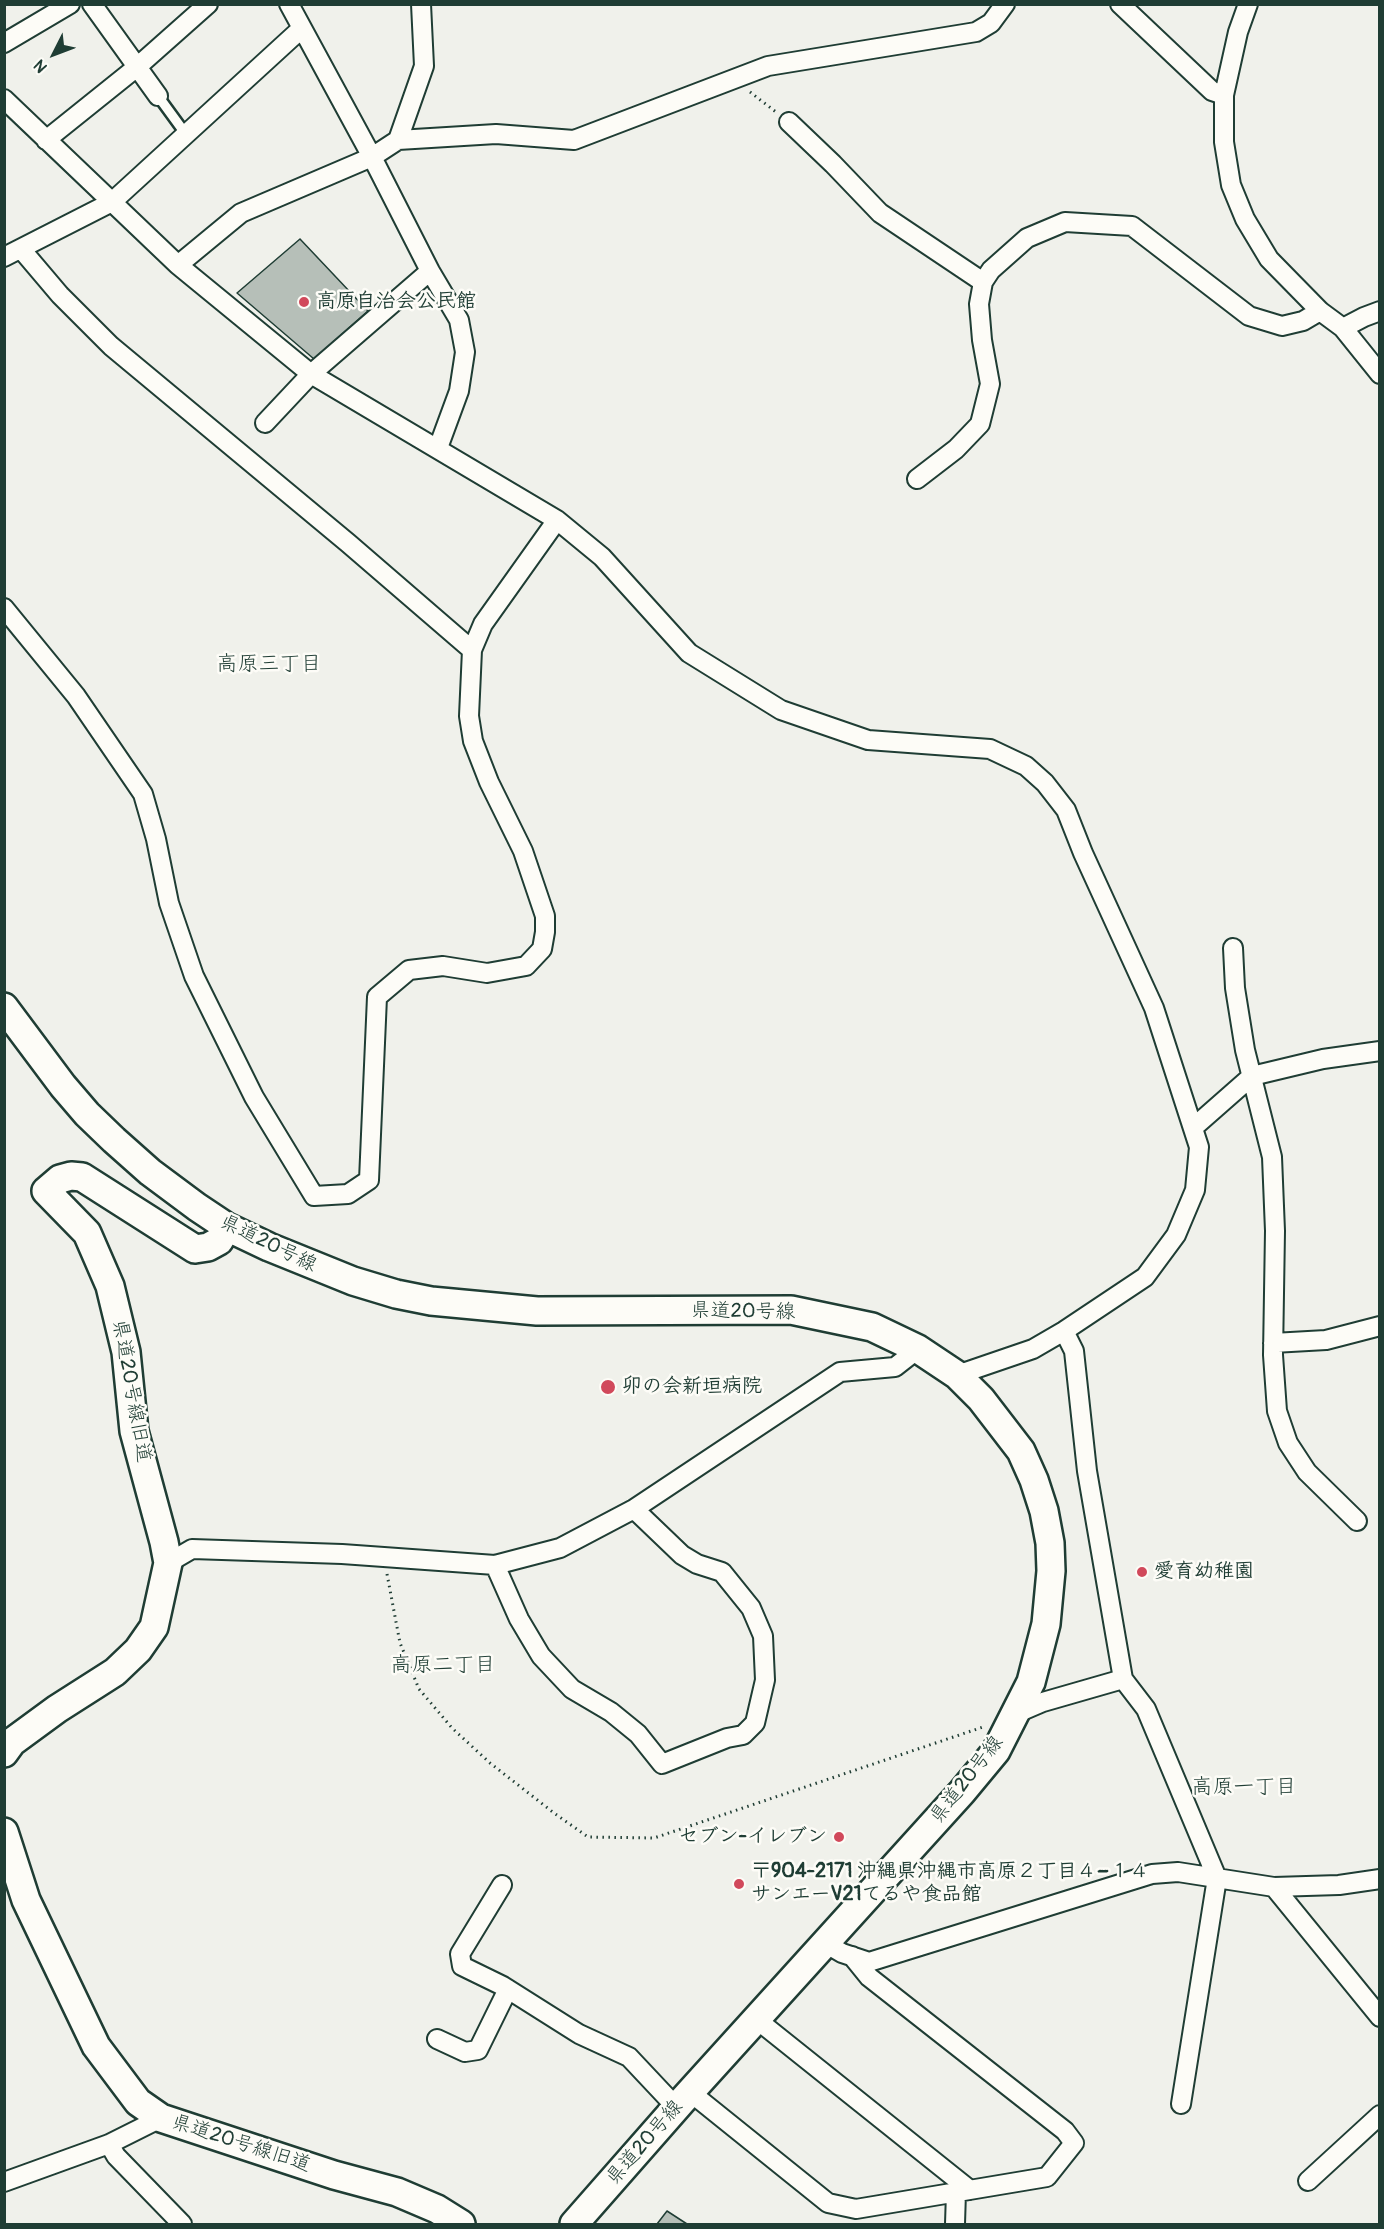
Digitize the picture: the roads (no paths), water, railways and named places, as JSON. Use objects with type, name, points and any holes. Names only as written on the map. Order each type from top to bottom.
[{"type":"main road","name":"県道20号線","points":[[4,1007],[39,1056],[87,1114],[150,1172],[227,1227],[298,1260],[352,1281],[396,1294],[431,1301],[537,1311],[791,1310],[872,1327],[918,1349],[957,1375],[981,1399],[1021,1451],[1044,1511],[1050,1543],[1051,1571],[1046,1624],[1031,1682],[996,1751],[962,1792],[574,2224]]},
{"type":"main road","name":"県道20号線旧道","points":[[4,1753],[12,1742],[57,1708],[115,1672],[138,1650],[154,1627],[168,1563],[134,1431],[126,1352],[110,1286],[87,1233],[46,1191],[60,1179],[71,1176],[81,1177],[195,1249],[208,1247],[219,1240],[227,1227]]},
{"type":"main road","name":"県道20号線旧道","points":[[4,1832],[26,1900],[96,2046],[138,2102],[161,2118],[334,2175],[397,2192],[437,2209],[461,2224]]},
{"type":"street","points":[[4,43],[70,4]]},
{"type":"street","points":[[92,4],[158,96]]},
{"type":"street","points":[[46,140],[137,67],[208,4]]},
{"type":"street","points":[[289,4],[372,157],[430,271],[459,320],[465,352],[459,391],[438,448]]},
{"type":"street","points":[[398,140],[424,66],[421,4]]},
{"type":"street","points":[[178,265],[241,213],[372,157],[398,140],[496,134],[574,140],[768,66],[976,32],[991,23],[1005,4]]},
{"type":"street","points":[[1119,4],[1212,91],[1224,95]]},
{"type":"street","points":[[1248,4],[1238,32],[1224,95],[1224,142],[1231,185],[1245,219],[1269,259],[1320,311],[1343,328],[1380,374]]},
{"type":"street","points":[[4,258],[112,202],[301,29]]},
{"type":"street","points":[[4,99],[178,265],[311,374],[557,520],[602,557],[688,653],[781,710],[868,740],[990,749],[1026,766],[1045,783],[1066,810],[1083,853],[1154,1008],[1199,1147],[1196,1190],[1176,1235],[1145,1277],[1033,1349],[957,1375]]},
{"type":"street","points":[[789,122],[880,213],[983,282]]},
{"type":"street","points":[[917,479],[956,449],[980,424],[990,384],[981,340],[979,304],[983,282],[991,270],[1027,237],[1065,222],[1132,226],[1249,316],[1282,326],[1303,321],[1320,311]]},
{"type":"street","points":[[21,249],[60,295],[111,346],[348,543],[472,650]]},
{"type":"street","points":[[266,423],[311,374],[430,271]]},
{"type":"street","points":[[1343,328],[1380,311]]},
{"type":"street","points":[[4,608],[76,696],[143,794],[156,839],[169,903],[194,976],[254,1097],[314,1196],[348,1194],[369,1180],[377,997],[409,970],[443,966],[487,974],[525,966],[542,949],[545,924],[542,905],[523,850],[489,782],[473,741],[468,716],[472,650],[483,624],[557,520]]},
{"type":"street","points":[[1233,948],[1235,988],[1245,1050],[1272,1157],[1277,1411],[1288,1443],[1307,1472],[1358,1521]]},
{"type":"street","points":[[1194,1127],[1252,1076],[1323,1059],[1380,1051]]},
{"type":"street","points":[[1274,1343],[1326,1340],[1380,1326]]},
{"type":"street","points":[[1064,1331],[1074,1351],[1087,1471],[1123,1679],[1146,1709],[1217,1878],[1181,2104]]},
{"type":"street","points":[[168,1563],[192,1549],[342,1554],[495,1564],[560,1548],[634,1509],[840,1372],[895,1367],[918,1349]]},
{"type":"street","points":[[495,1564],[519,1619],[541,1656],[572,1689],[610,1712],[638,1734],[662,1764],[727,1738],[743,1735],[755,1723],[765,1680],[763,1636],[752,1608],[722,1572],[697,1564],[682,1555],[634,1509]]},
{"type":"street","points":[[1015,1714],[1042,1702],[1123,1679]]},
{"type":"street","points":[[825,1943],[869,1962],[1152,1874],[1178,1872],[1274,1887],[1339,1885],[1380,1879]]},
{"type":"street","points":[[502,1885],[460,1954],[462,1966],[507,1989],[579,2034],[629,2057],[683,2100],[828,2203],[856,2209],[1047,2177],[1074,2143],[1065,2131],[869,1977],[852,1956]]},
{"type":"street","points":[[1274,1887],[1380,2017]]},
{"type":"street","points":[[436,2039],[465,2052],[478,2050],[507,1989]]},
{"type":"street","points":[[756,2019],[963,2191]]},
{"type":"street","points":[[1308,2181],[1380,2115]]},
{"type":"street","points":[[4,2182],[109,2144],[161,2118]]},
{"type":"street","points":[[109,2144],[116,2156],[182,2224]]},
{"type":"street","points":[[955,2224],[963,2191]]},
{"type":"lane","points":[[158,96],[185,134]]},
{"type":"place","name":"高原自治会公民館","points":[[304,302]]},
{"type":"place","name":"卯の会新垣病院","points":[[608,1387]]},
{"type":"place","name":"愛育幼稚園","points":[[1142,1572]]},
{"type":"place","name":"セブン-イレブン","points":[[839,1837]]},
{"type":"place","name":"〒904-2171 沖縄県沖縄市高原２丁目４−１４ サンエーV21てるや食品館","points":[[739,1884]]},
{"type":"district","name":"高原三丁目","points":[[269,665]]},
{"type":"district","name":"高原二丁目","points":[[443,1666]]},
{"type":"district","name":"高原一丁目","points":[[1244,1788]]}]
